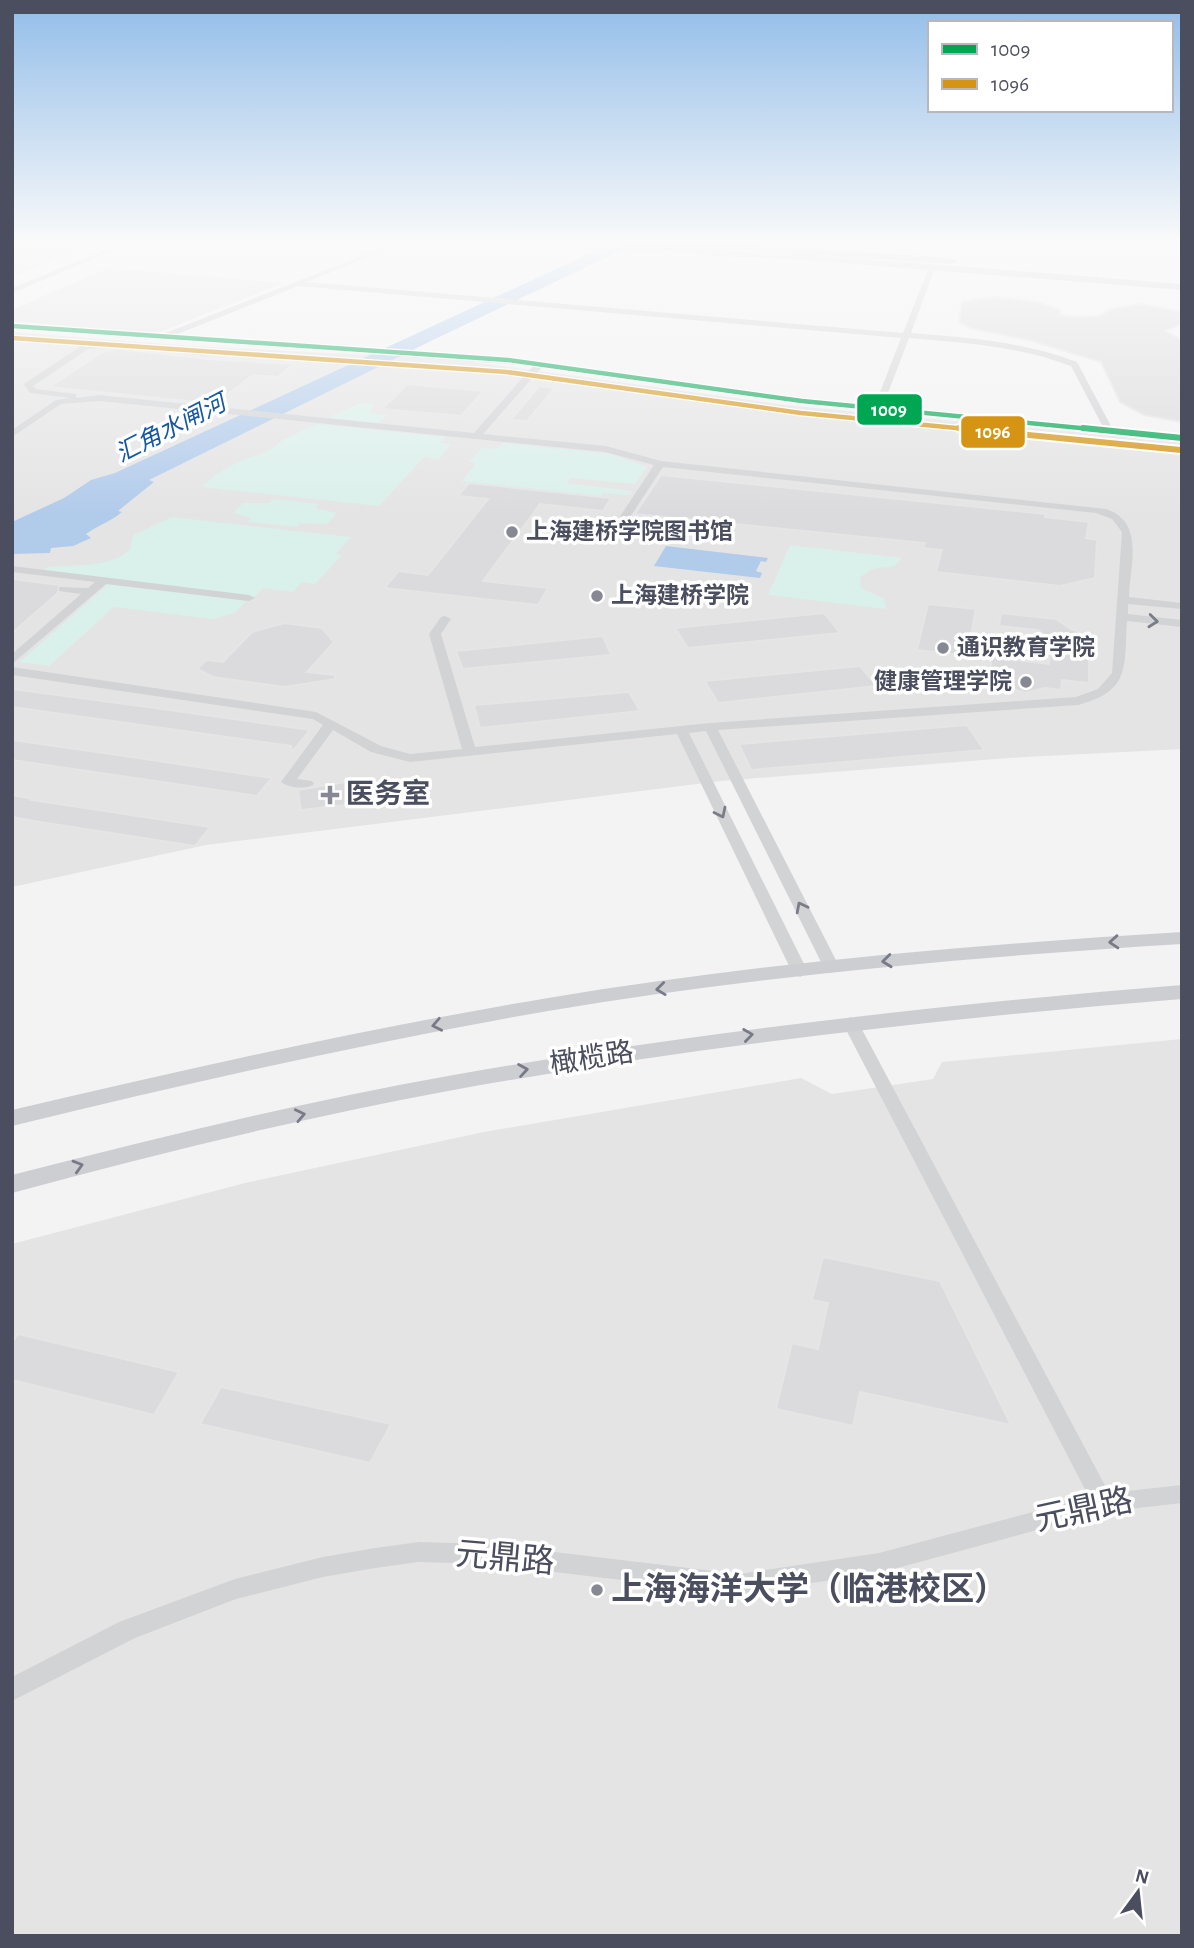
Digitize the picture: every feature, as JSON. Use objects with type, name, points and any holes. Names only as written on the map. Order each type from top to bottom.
[{"type":"main road","points":[[12,1118],[250,1062],[462,1020],[637,992],[1018,948],[1182,938]]},
{"type":"main road","name":"橄榄路","points":[[12,1184],[113,1156],[502,1074],[850,1022],[1182,992]]},
{"type":"street","points":[[121,335],[416,352],[878,408],[1182,438]]},
{"type":"street","points":[[159,338],[167,335]]},
{"type":"street","points":[[878,408],[907,335]]},
{"type":"street","points":[[914,335],[1040,351],[1074,364],[1109,431]]},
{"type":"street","points":[[12,671],[316,716],[376,749],[417,758],[710,727],[1078,701],[1102,691],[1118,674],[1127,532],[1121,521],[1104,512],[660,464],[614,450],[33,391],[27,385],[86,347],[95,345],[207,352]]},
{"type":"street","points":[[476,436],[539,365]]},
{"type":"street","points":[[12,434],[59,402],[86,397]]},
{"type":"street","points":[[620,524],[660,464]]},
{"type":"street","points":[[12,569],[249,598]]},
{"type":"street","points":[[12,660],[104,580]]},
{"type":"street","points":[[63,589],[90,593]]},
{"type":"street","points":[[1124,600],[1182,606]]},
{"type":"street","points":[[1123,617],[1182,624]]},
{"type":"street","points":[[445,619],[435,634],[470,753]]},
{"type":"street","points":[[307,785],[288,782],[331,724]]},
{"type":"street","points":[[710,727],[832,968]]},
{"type":"street","points":[[681,730],[800,972]]},
{"type":"street","points":[[708,786],[737,783]]},
{"type":"street","points":[[850,1022],[1103,1503]]},
{"type":"street","name":"元鼎路","points":[[12,1690],[127,1630],[235,1589],[323,1567],[419,1552],[464,1553],[739,1584],[879,1563],[1103,1503],[1182,1494]]},
{"type":"shaded area","name":"上海建桥学院","points":[[12,335],[451,359],[785,405],[1182,442],[1182,749],[1008,758],[721,781],[206,845],[12,887]]},
{"type":"shaded area","name":"上海海洋大学（临港校区）","points":[[1182,1039],[1182,1936],[12,1936],[12,1244],[245,1183],[484,1132],[801,1078],[832,1094],[933,1079],[942,1062]]},
{"type":"green space","points":[[360,403],[374,404],[370,413],[387,415],[378,423],[328,418]]},
{"type":"green space","points":[[317,424],[445,437],[440,443],[451,444],[439,459],[424,457],[379,506],[202,487],[215,475],[238,462],[269,451],[284,439]]},
{"type":"green space","points":[[503,443],[610,454],[647,467],[635,484],[571,478],[566,483],[633,491],[630,495],[603,493],[601,496],[462,481],[476,464],[469,462],[482,448],[497,449]]},
{"type":"green space","points":[[274,499],[318,504],[315,508],[337,513],[327,524],[301,523],[297,527],[248,522],[251,518],[233,513],[243,503],[269,503]]},
{"type":"green space","points":[[172,517],[351,537],[336,554],[342,555],[315,584],[302,582],[293,592],[263,588],[254,597],[44,570],[48,567],[113,560],[130,549],[133,535]]},
{"type":"green space","points":[[790,545],[902,558],[895,566],[872,569],[860,577],[861,588],[884,599],[886,609],[768,595]]},
{"type":"green space","points":[[108,584],[246,601],[235,613],[212,619],[114,607],[49,666],[20,662]]},
{"type":"water","points":[[413,335],[444,335],[149,480],[154,482],[118,511],[122,512],[86,534],[91,538],[73,546],[51,548],[50,553],[12,554],[12,522],[64,498],[91,480],[115,473]]},
{"type":"water","points":[[666,546],[768,558],[766,562],[761,561],[756,571],[762,573],[760,578],[654,566]]},
{"type":"building","points":[[1003,335],[1172,335],[1182,340],[1182,422],[1144,415],[1120,402],[1101,362]]},
{"type":"building","points":[[120,349],[207,359],[293,364],[278,377],[253,375],[215,404],[50,387],[104,351]]},
{"type":"building","points":[[407,384],[484,391],[461,416],[382,409]]},
{"type":"building","points":[[539,386],[555,388],[527,421],[511,420]]},
{"type":"building","points":[[661,475],[1046,514],[1045,517],[1089,522],[1086,538],[1097,540],[1095,578],[1060,586],[936,572],[942,550],[923,548],[925,543],[635,514]]},
{"type":"building","points":[[469,483],[611,498],[603,511],[540,504],[483,581],[548,588],[538,605],[384,588],[399,571],[428,575],[488,499],[458,496]]},
{"type":"building","points":[[12,579],[59,585],[58,593],[12,633]]},
{"type":"building","points":[[928,604],[976,609],[967,656],[917,650]]},
{"type":"building","points":[[824,613],[840,633],[688,648],[675,628]]},
{"type":"building","points":[[1001,613],[1056,619],[1071,629],[1089,635],[1089,683],[1062,680],[1061,690],[1045,688],[1025,693],[995,683],[996,675],[989,674],[992,657],[1049,664],[1051,639],[1037,630],[999,626]]},
{"type":"building","points":[[284,623],[322,628],[334,642],[307,672],[335,675],[335,679],[285,687],[213,677],[197,669],[206,660],[223,662],[252,632]]},
{"type":"building","points":[[603,636],[611,655],[463,669],[456,651]]},
{"type":"building","points":[[860,666],[877,686],[718,703],[705,681]]},
{"type":"building","points":[[12,689],[310,730],[292,752],[291,746],[12,707]]},
{"type":"building","points":[[629,692],[640,711],[480,728],[474,705]]},
{"type":"building","points":[[967,725],[984,750],[751,770],[739,744]]},
{"type":"building","points":[[12,740],[272,778],[257,796],[12,760]]},
{"type":"building","name":"医务室","points":[[358,780],[363,803],[301,810],[298,790]]},
{"type":"building","points":[[12,795],[210,827],[195,846],[40,822],[12,817]]},
{"type":"building","points":[[823,1257],[940,1281],[1011,1425],[860,1392],[853,1426],[776,1409],[792,1343],[818,1349],[828,1303],[812,1300]]},
{"type":"building","points":[[18,1334],[179,1372],[154,1415],[12,1380],[12,1343]]},
{"type":"building","points":[[221,1387],[391,1424],[370,1463],[200,1424]]},
{"type":"transit line","name":"1009","points":[[142,335],[508,360],[802,401],[1182,438]]},
{"type":"transit line","name":"1096","points":[[12,338],[507,372],[801,413],[1181,450]]},
{"type":"place","name":"上海建桥学院图书馆","points":[[512,532]]},
{"type":"place","name":"上海建桥学院","points":[[597,596]]},
{"type":"place","name":"通识教育学院","points":[[943,648]]},
{"type":"place","name":"健康管理学院","points":[[1026,682]]},
{"type":"place","name":"医务室","points":[[330,795]]},
{"type":"place","name":"上海海洋大学（临港校区）","points":[[597,1590]]},
{"type":"water label","name":"汇角水闸河","points":[[171,429]]}]
